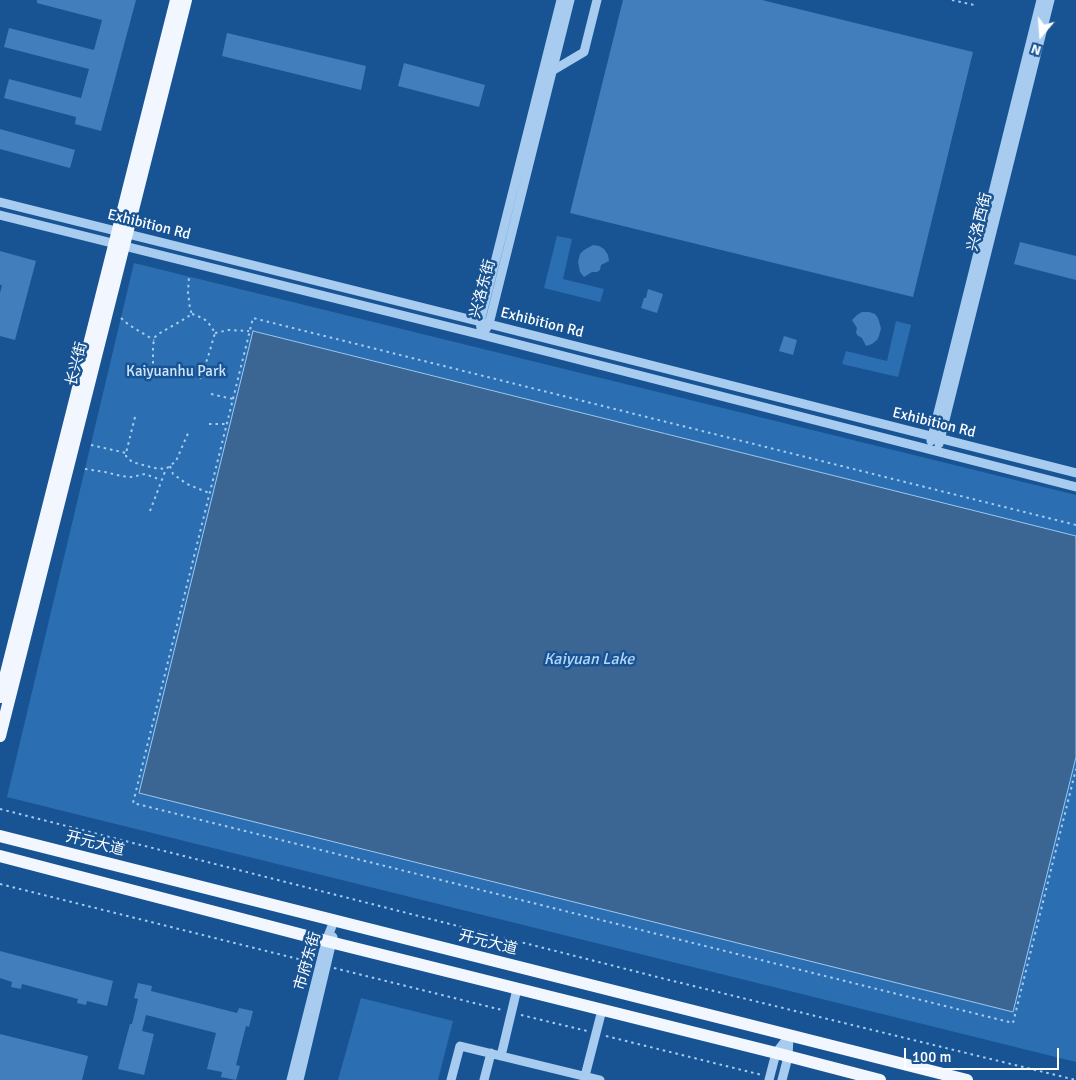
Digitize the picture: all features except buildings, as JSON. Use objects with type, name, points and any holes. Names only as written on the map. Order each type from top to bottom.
[{"type":"main road","name":"长兴街","points":[[0,736],[121,239],[176,0]]},
{"type":"main road","name":"长兴街","points":[[0,697],[186,0]]},
{"type":"main road","name":"开元大道","points":[[0,836],[967,1080]]},
{"type":"main road","points":[[0,856],[329,942],[880,1080]]},
{"type":"street","name":"兴洛东街","points":[[482,336],[561,0]]},
{"type":"street","name":"兴洛东街","points":[[484,323],[570,0]]},
{"type":"street","points":[[552,71],[584,52],[597,0]]},
{"type":"street","name":"兴洛西街","points":[[936,438],[1041,0]]},
{"type":"street","name":"兴洛西街","points":[[933,450],[1050,0]]},
{"type":"street","name":"Exhibition Rd","points":[[0,202],[121,239],[482,336],[1076,487]]},
{"type":"street","name":"Exhibition Rd","points":[[0,215],[121,239],[484,323],[1076,473]]},
{"type":"street","name":"市府东街","points":[[291,1080],[334,921]]},
{"type":"street","name":"市府东街","points":[[298,1080],[323,965]]},
{"type":"street","points":[[501,1056],[517,989]]},
{"type":"street","points":[[585,1076],[602,1010]]},
{"type":"street","points":[[770,1078],[789,1036]]},
{"type":"street","points":[[451,1080],[460,1046],[597,1080]]},
{"type":"street","points":[[484,1080],[491,1053]]},
{"type":"street","points":[[782,1055],[782,1080]]},
{"type":"path","points":[[952,0],[974,5]]},
{"type":"path","points":[[189,276],[190,310],[192,314],[207,321],[215,333],[200,379]]},
{"type":"path","points":[[153,370],[152,358],[155,337],[192,314]]},
{"type":"path","points":[[121,318],[154,340]]},
{"type":"path","points":[[1076,525],[253,318],[132,802],[1013,1023],[1076,769]]},
{"type":"path","points":[[215,333],[229,330],[249,331]]},
{"type":"path","points":[[211,394],[233,398]]},
{"type":"path","points":[[135,417],[126,456],[132,462],[166,469]]},
{"type":"path","points":[[209,424],[226,424]]},
{"type":"path","points":[[150,511],[166,469],[176,461],[189,431]]},
{"type":"path","points":[[91,445],[126,453]]},
{"type":"path","points":[[170,466],[173,474],[187,484],[209,493]]},
{"type":"path","points":[[85,469],[121,476],[145,474],[161,480]]},
{"type":"path","points":[[0,809],[669,980],[1076,1080]]},
{"type":"path","points":[[0,884],[770,1078]]},
{"type":"green space","points":[[557,236],[572,239],[563,279],[604,289],[600,302],[544,288]]},
{"type":"green space","name":"Kaiyuanhu Park","points":[[134,263],[1076,495],[1076,536],[254,331],[1013,1011],[1076,757],[1076,1062],[7,797]]},
{"type":"green space","points":[[896,321],[911,325],[898,377],[842,364],[846,351],[887,361]]},
{"type":"green space","points":[[361,998],[453,1021],[438,1080],[338,1080]]},
{"type":"water","name":"Kaiyuan Lake","points":[[253,331],[1076,536],[1076,757],[1013,1012],[139,793]]}]
